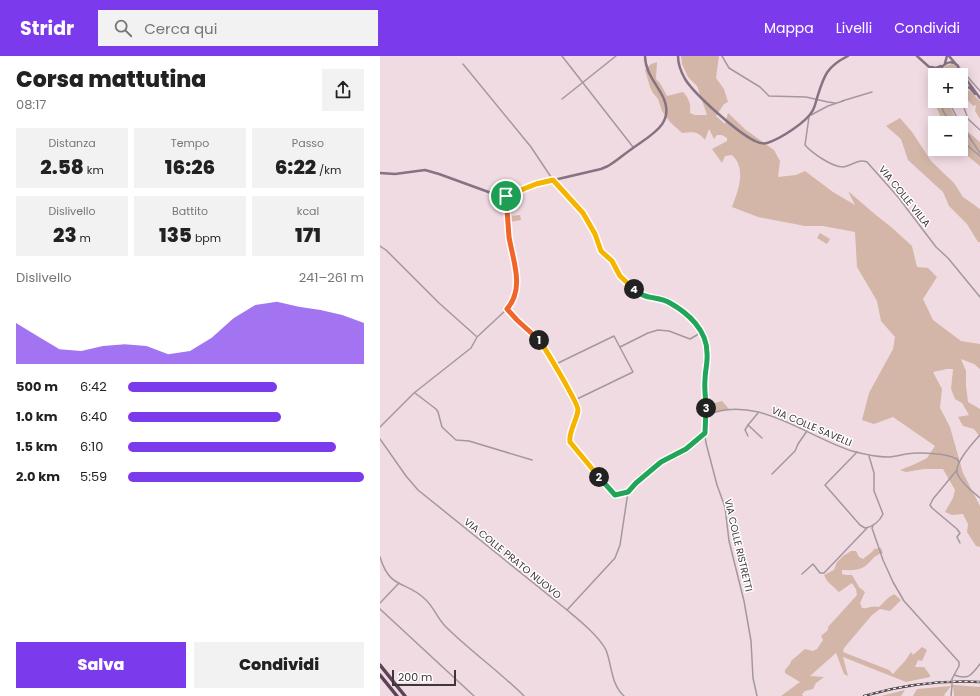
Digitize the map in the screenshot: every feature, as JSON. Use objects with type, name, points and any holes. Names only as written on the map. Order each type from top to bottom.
[{"type":"highway","points":[[380,665],[405,696]]},
{"type":"highway","points":[[380,675],[397,696]]},
{"type":"street","points":[[562,56],[582,84],[634,148]]},
{"type":"street","points":[[562,99],[616,56]]},
{"type":"street","points":[[380,173],[395,174],[425,170],[494,194],[506,196],[536,184],[604,168],[650,137],[657,131],[663,121],[666,111],[664,99],[647,68],[645,56]]},
{"type":"street","points":[[678,56],[683,74],[690,85],[719,113],[745,135],[756,142],[765,143],[776,139],[794,128],[809,116],[828,106],[872,92]]},
{"type":"street","points":[[722,56],[729,68],[759,86],[769,96],[800,97],[833,103],[842,101]]},
{"type":"street","points":[[809,116],[814,109],[824,77],[829,68],[848,56]]},
{"type":"street","points":[[918,56],[929,66],[937,68],[951,62],[955,64]]},
{"type":"street","points":[[941,68],[948,56],[980,91]]},
{"type":"street","name":"VIA COLLE RISTRETTI","points":[[463,64],[531,147],[553,180],[583,213],[595,234],[601,251],[612,261],[620,276],[639,294],[669,302],[689,316],[701,331],[705,339],[708,351],[704,381],[706,416],[704,421],[705,433],[717,485],[725,507],[729,541],[744,601],[751,641],[753,678],[757,696]]},
{"type":"street","points":[[968,83],[980,98]]},
{"type":"street","points":[[968,88],[980,98]]},
{"type":"street","points":[[964,108],[966,116],[980,130]]},
{"type":"street","name":"VIA COLLE VILLA","points":[[809,116],[805,145],[827,161],[838,166],[844,167],[863,160],[867,162],[898,197],[936,247],[948,258],[980,297]]},
{"type":"street","points":[[968,136],[980,153]]},
{"type":"street","points":[[968,146],[980,156]]},
{"type":"street","points":[[380,427],[414,393],[471,348],[477,337],[507,309],[512,301],[518,278],[510,237],[506,196]]},
{"type":"street","points":[[380,246],[386,250],[439,303],[477,337]]},
{"type":"street","points":[[507,309],[540,341],[575,400],[578,409],[575,425],[569,437],[571,444],[614,494],[617,495],[628,492]]},
{"type":"street","points":[[620,347],[656,330],[669,331],[690,339],[701,331]]},
{"type":"street","points":[[554,366],[614,336],[633,372],[575,400]]},
{"type":"street","points":[[414,393],[436,409],[442,427],[456,440],[469,441],[532,460]]},
{"type":"street","name":"VIA COLLE SAVELLI","points":[[706,416],[722,410],[758,412],[807,431],[834,445],[869,455],[887,457],[906,454],[922,454],[953,457],[959,462]]},
{"type":"street","points":[[748,436],[745,430],[758,412]]},
{"type":"street","points":[[748,426],[762,438]]},
{"type":"street","points":[[772,474],[795,451],[807,431]]},
{"type":"street","points":[[567,610],[615,558],[620,545],[628,492],[636,483],[661,462],[686,449],[705,433]]},
{"type":"street","points":[[980,435],[959,462],[957,470],[958,476],[980,498]]},
{"type":"street","name":"VIA COLLE PRATO NUOVO","points":[[380,439],[406,476],[421,493],[588,628],[605,649],[617,688],[624,696]]},
{"type":"street","points":[[857,452],[825,485],[860,525],[867,528]]},
{"type":"street","points":[[802,574],[812,564],[820,573],[824,572],[867,528],[874,525],[882,517],[883,512],[874,491],[873,470],[869,455]]},
{"type":"street","points":[[957,470],[933,499],[930,505],[957,529],[960,533],[957,537],[960,543]]},
{"type":"street","points":[[874,525],[872,528],[883,560],[904,601],[959,661],[959,665],[952,679],[951,696]]},
{"type":"street","points":[[380,557],[388,575],[425,598],[444,626],[503,676],[524,696]]},
{"type":"street","points":[[380,603],[399,583]]},
{"type":"street","points":[[380,609],[474,696]]},
{"type":"street","points":[[954,675],[962,678],[966,677],[980,664]]},
{"type":"shaded area","points":[[681,56],[719,56],[716,78],[724,89],[728,102],[724,104],[716,116],[725,124],[728,113],[746,130],[774,150],[780,161],[778,177],[796,175],[805,171],[833,192],[855,205],[848,191],[890,226],[912,246],[917,267],[928,268],[937,277],[923,299],[933,320],[961,341],[980,344],[980,369],[974,364],[961,359],[966,371],[968,402],[980,409],[980,437],[974,429],[963,426],[958,417],[969,415],[962,403],[955,399],[951,389],[953,369],[933,372],[942,389],[940,408],[950,427],[963,473],[980,506],[980,547],[976,546],[967,532],[968,524],[963,514],[952,515],[945,512],[953,498],[955,490],[943,469],[924,469],[906,472],[900,470],[927,458],[935,446],[893,417],[874,424],[862,420],[869,393],[893,349],[895,337],[881,321],[877,301],[857,267],[855,232],[823,226],[805,226],[758,217],[732,207],[740,180],[737,161],[732,155],[725,156],[722,163],[712,149],[727,141],[727,138],[722,135],[717,135],[714,139],[709,129],[705,140],[700,135],[695,133],[682,133],[670,122],[662,111],[658,99],[650,87],[645,70],[651,64],[657,62],[656,79],[667,96],[683,92],[689,101],[690,113],[695,115],[707,115],[697,86],[688,77],[682,64]]},
{"type":"shaded area","points":[[952,64],[957,68],[944,68],[945,66]]},
{"type":"shaded area","points":[[968,90],[980,101],[980,119],[975,111],[976,106],[973,106],[968,100]]},
{"type":"shaded area","points":[[937,108],[951,108],[954,116],[940,116]]},
{"type":"shaded area","points":[[900,118],[912,132],[931,161],[954,183],[963,197],[980,209],[980,242],[978,242],[967,224],[949,206],[943,192],[908,160],[901,139],[886,126]]},
{"type":"shaded area","points":[[968,132],[980,142],[980,166],[968,156]]},
{"type":"shaded area","points":[[520,215],[521,220],[510,222],[509,216]]},
{"type":"shaded area","points":[[820,233],[830,239],[827,244],[817,238]]},
{"type":"shaded area","points":[[722,401],[729,409],[706,414],[707,405]]},
{"type":"shaded area","points":[[881,548],[883,553],[876,556],[862,568],[857,570],[842,570],[842,574],[852,575],[859,587],[865,592],[860,603],[862,608],[874,606],[879,607],[894,594],[901,600],[890,611],[880,609],[872,615],[844,648],[843,652],[889,670],[893,674],[911,652],[913,655],[922,647],[927,650],[922,661],[918,660],[915,667],[924,667],[930,677],[906,682],[843,657],[848,676],[844,674],[836,653],[810,676],[824,677],[816,683],[813,689],[805,691],[802,694],[803,696],[781,696],[800,682],[785,673],[785,670],[791,661],[805,649],[813,651],[817,649],[823,640],[821,636],[828,630],[828,627],[857,595],[856,589],[852,583],[839,592],[827,581],[824,575],[834,570],[837,562],[851,551],[856,551],[859,557],[863,559],[874,549]]},
{"type":"shaded area","points":[[953,685],[980,687],[980,696],[954,696]]},
{"type":"shaded area","points":[[951,686],[944,695],[945,696],[913,696],[917,689]]},
{"type":"shaded area","points":[[905,690],[901,696],[881,696]]},
{"type":"railway","points":[[864,696],[921,684],[980,682]]},
{"type":"route","points":[[553,180],[583,213],[595,234],[601,251],[612,261],[620,276],[639,294],[669,302],[689,316],[700,329],[705,339],[708,351],[704,381],[706,396],[706,416],[704,421],[705,433],[686,449],[661,462],[636,483],[628,492],[617,495],[614,494],[571,444],[569,437],[576,422],[578,409],[577,405],[540,341],[507,309],[511,305],[518,278],[510,237],[506,196],[536,184],[553,180]]}]
